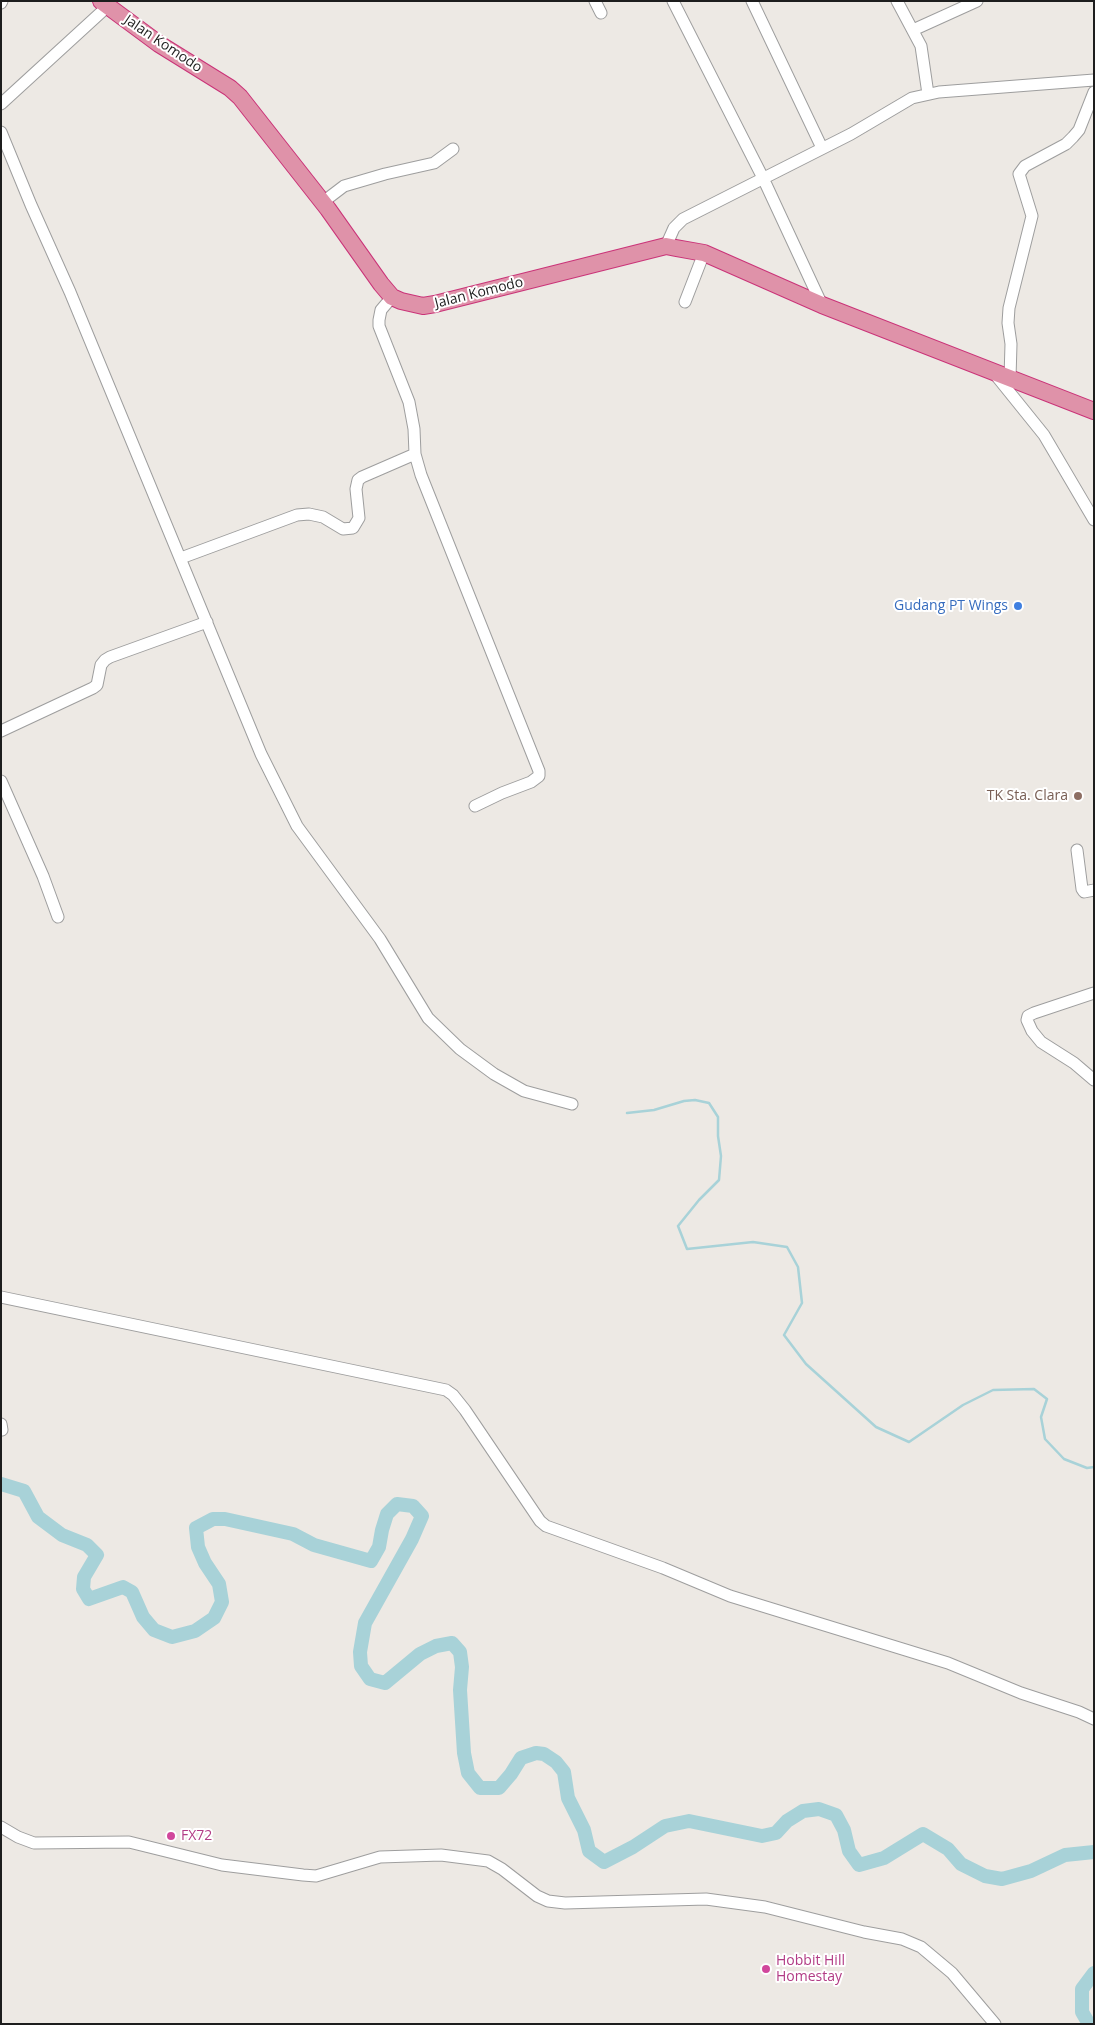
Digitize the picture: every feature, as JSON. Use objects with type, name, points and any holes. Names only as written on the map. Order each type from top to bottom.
[{"type":"highway","name":"Jalan Komodo","points":[[105,4],[159,44],[230,88],[240,97],[323,202],[392,297],[422,306],[666,246],[704,253],[822,305],[1094,411]]},
{"type":"street","points":[[594,1],[601,13]]},
{"type":"street","points":[[673,1],[763,178],[822,305]]},
{"type":"street","points":[[752,1],[822,148]]},
{"type":"street","points":[[897,1],[921,46],[928,94]]},
{"type":"street","points":[[912,30],[977,1]]},
{"type":"street","points":[[1,104],[105,4]]},
{"type":"street","points":[[666,246],[674,228],[684,219],[822,148],[912,98],[928,94],[1094,80]]},
{"type":"street","points":[[1010,378],[1011,344],[1008,308],[1032,216],[1018,174],[1025,166],[1066,144],[1073,137],[1079,130],[1094,92]]},
{"type":"street","points":[[1,132],[181,558],[261,754],[297,826],[380,938],[428,1018],[460,1049],[494,1074],[524,1091],[572,1104]]},
{"type":"street","points":[[323,202],[344,186],[434,163],[453,148]]},
{"type":"street","points":[[685,302],[704,253]]},
{"type":"street","points":[[392,297],[379,315],[379,326],[409,402],[416,454],[421,475],[538,772],[538,776],[531,782],[502,792],[475,806]]},
{"type":"street","points":[[993,372],[1044,435],[1094,520]]},
{"type":"street","points":[[181,558],[297,515],[309,514],[323,517],[343,529],[353,528],[359,518],[356,489],[358,480],[416,454]]},
{"type":"street","points":[[1,731],[93,688],[97,684],[102,665],[110,656],[207,622]]},
{"type":"street","points":[[2,787],[43,876],[58,917]]},
{"type":"street","points":[[1077,850],[1082,889],[1084,892],[1094,890]]},
{"type":"street","points":[[1094,993],[1028,1016],[1032,1031],[1041,1042],[1074,1063],[1094,1080]]},
{"type":"street","points":[[1,1297],[446,1390],[453,1395],[465,1410],[540,1522],[546,1526],[663,1568],[730,1596],[948,1663],[1021,1693],[1079,1712],[1094,1719]]},
{"type":"street","points":[[1,1424],[2,1430]]},
{"type":"street","points":[[1,1827],[18,1837],[34,1843],[129,1842],[222,1865],[316,1876],[380,1857],[441,1855],[488,1861],[502,1869],[537,1896],[548,1901],[565,1903],[706,1899],[765,1907],[864,1932],[902,1939],[921,1947],[952,1973],[994,2024]]},
{"type":"waterway","points":[[627,1113],[654,1110],[684,1101],[695,1100],[709,1103],[718,1117],[721,1156],[719,1180],[699,1200],[678,1226],[687,1249],[753,1242],[787,1247],[798,1267],[802,1303],[784,1335],[806,1364],[876,1427],[909,1442],[963,1405],[993,1390],[1034,1389],[1047,1399],[1041,1417],[1045,1439],[1064,1459],[1087,1468],[1094,1467]]},
{"type":"waterway","points":[[1,1484],[24,1491],[38,1517],[62,1535],[87,1545],[97,1555],[84,1577],[83,1589],[89,1599],[123,1587],[132,1592],[143,1617],[154,1630],[172,1637],[195,1631],[214,1618],[222,1602],[219,1584],[205,1563],[198,1547],[196,1528],[213,1519],[225,1519],[293,1534],[314,1545],[371,1561],[379,1547],[387,1514],[397,1504],[413,1506],[422,1516],[412,1539],[365,1623],[360,1652],[361,1666],[370,1679],[385,1683],[420,1654],[436,1646],[452,1643],[460,1652],[462,1667],[460,1690],[464,1753],[468,1773],[480,1788],[499,1788],[521,1758],[536,1753],[544,1754],[556,1762],[564,1772],[568,1798],[584,1830],[589,1851],[604,1862],[633,1847],[665,1826],[689,1821],[762,1836],[776,1833],[787,1821],[803,1811],[819,1809],[836,1815],[844,1830],[849,1851],[859,1865],[884,1858],[923,1834],[948,1849],[961,1864],[985,1876],[1002,1879],[1031,1871],[1065,1855],[1094,1852]]},
{"type":"waterway","points":[[1089,2024],[1082,2012],[1082,1989],[1094,1973]]},
{"type":"place","name":"Gudang PT Wings","points":[[1018,606]]},
{"type":"place","name":"TK Sta. Clara","points":[[1078,796]]},
{"type":"place","name":"FX72","points":[[171,1836]]},
{"type":"place","name":"Hobbit Hill Homestay","points":[[766,1969]]}]
